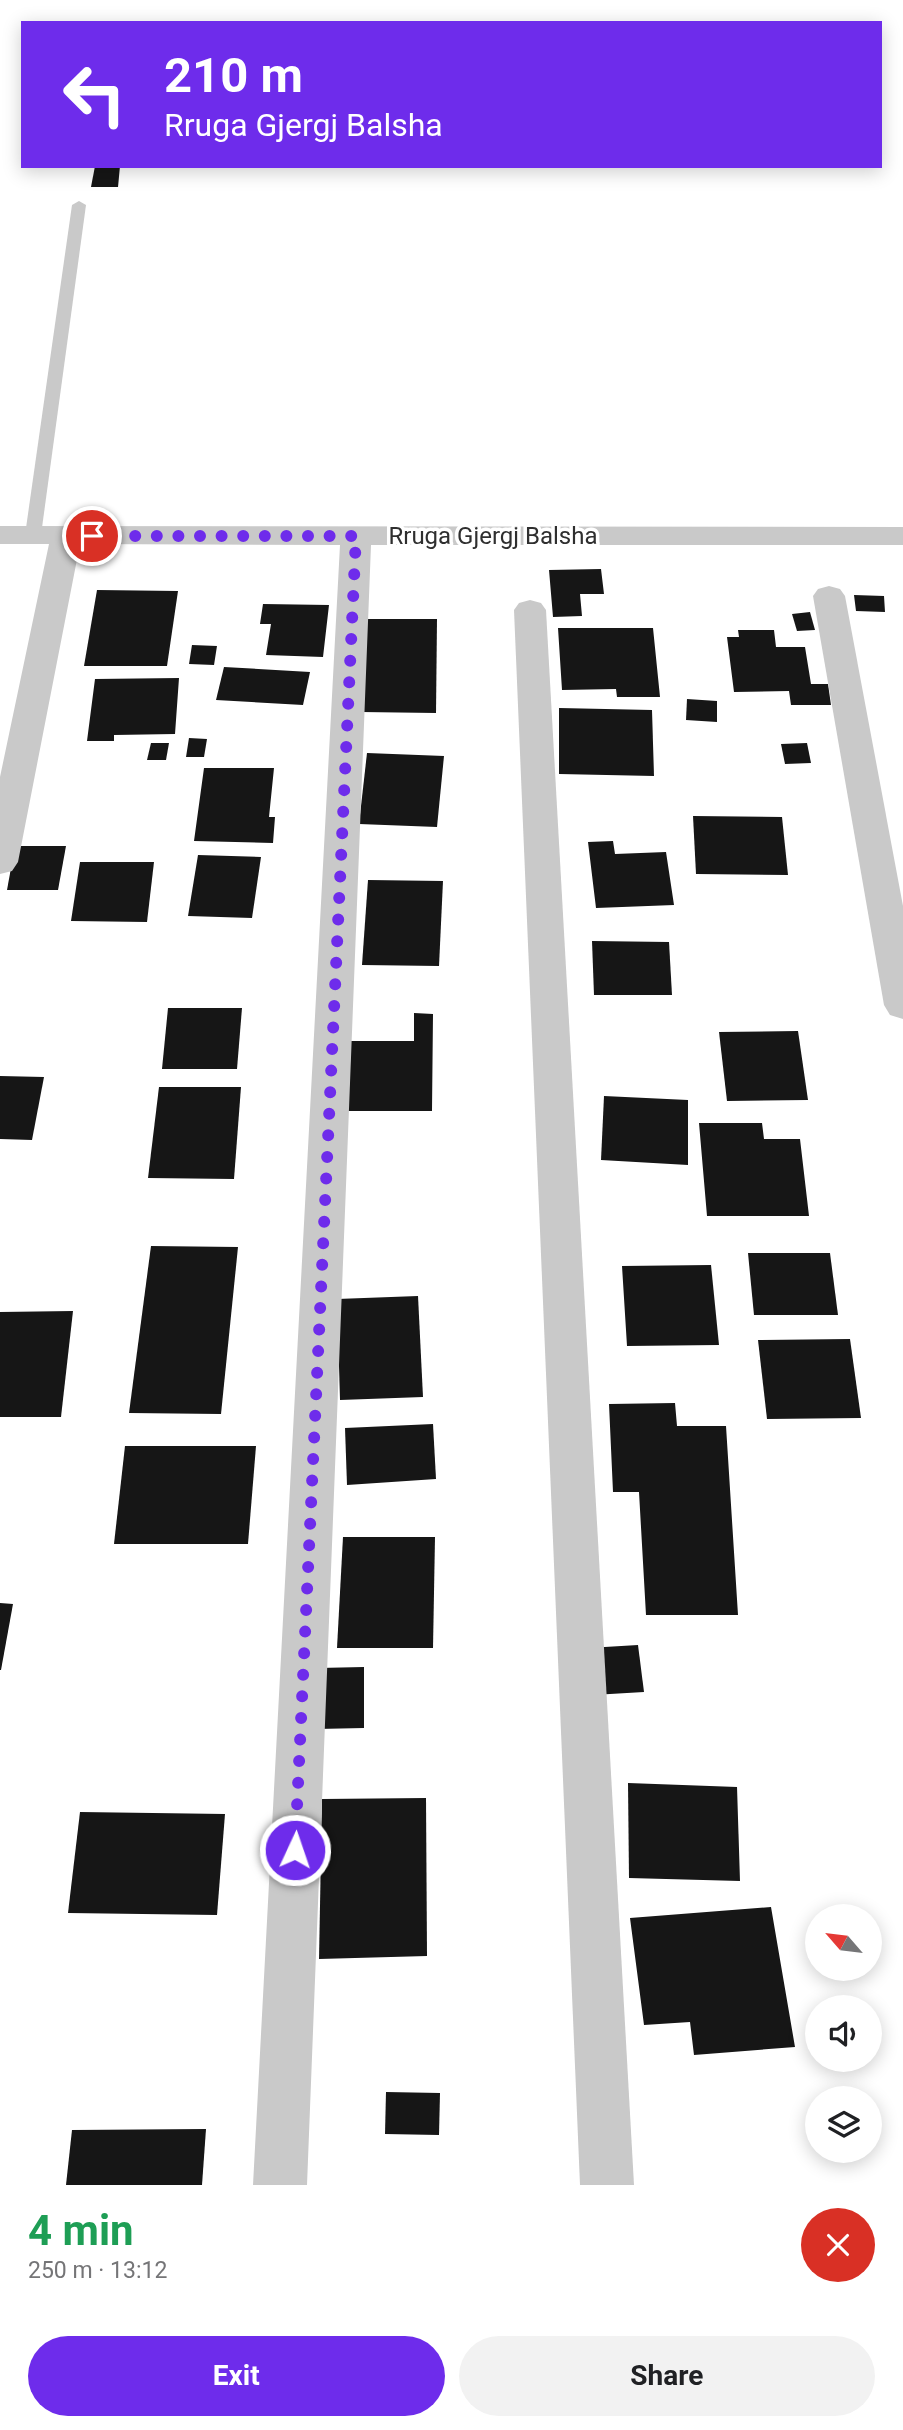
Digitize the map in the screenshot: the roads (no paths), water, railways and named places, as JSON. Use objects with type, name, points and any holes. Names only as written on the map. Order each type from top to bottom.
[{"type":"street","name":"Rruga Gjergj Balsha","points":[[0,535],[903,536]]},
{"type":"street","points":[[0,862],[66,536]]},
{"type":"street","points":[[280,2185],[356,536]]},
{"type":"street","points":[[829,596],[903,1005]]},
{"type":"street","points":[[530,610],[607,2185]]},
{"type":"lane","points":[[33,535],[79,205]]}]
